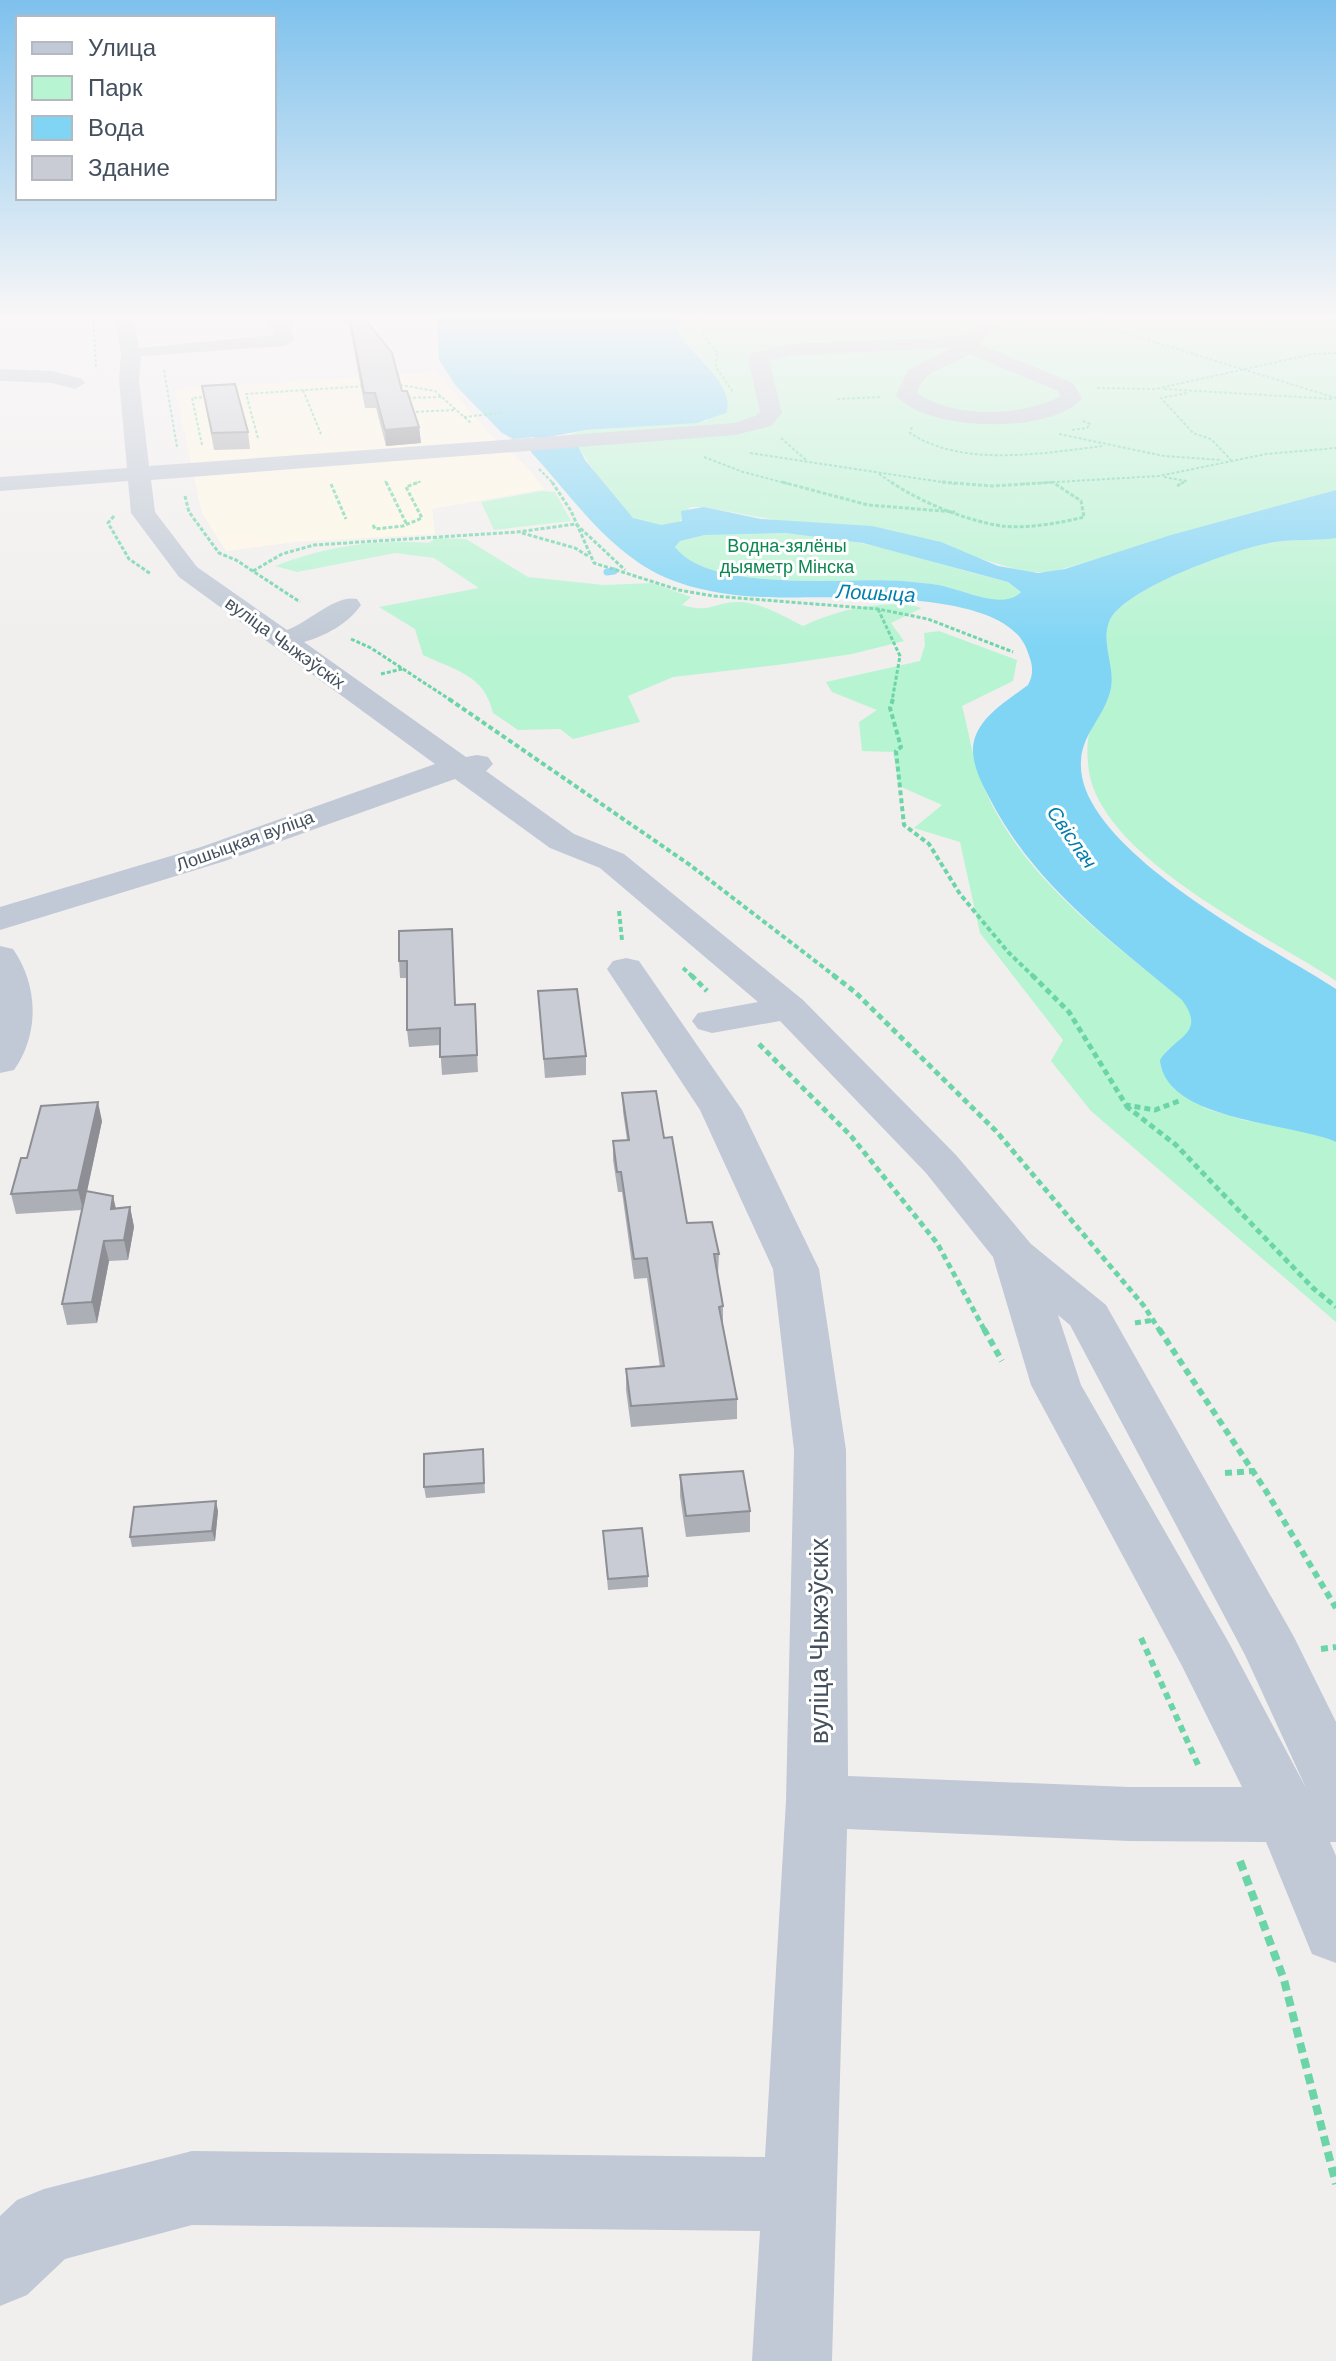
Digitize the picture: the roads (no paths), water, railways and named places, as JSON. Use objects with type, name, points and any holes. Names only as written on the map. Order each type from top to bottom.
[{"type":"street","name":"вуліца Чыжэўскіх","points":[[145,424],[161,471]]},
{"type":"street","name":"вуліца Чыжэўскіх","points":[[158,424],[161,471],[143,513],[188,572],[294,637],[473,764]]},
{"type":"street","points":[[0,484],[721,431],[755,424]]},
{"type":"street","points":[[294,637],[327,623],[348,605]]},
{"type":"street","name":"вуліца Чыжэўскіх","points":[[294,637],[372,676],[562,841],[612,861],[789,1008],[941,1164],[1015,1254],[1056,1385],[1188,1621],[1320,1805],[1336,1933]]},
{"type":"street","name":"Лошыцкая вуліца","points":[[0,919],[213,854],[378,793],[473,764]]},
{"type":"street","name":"вуліца Чыжэўскіх","points":[[643,949],[796,1269],[820,1450],[817,1801],[792,2361]]},
{"type":"street","points":[[0,957],[12,981],[17,1008],[0,1061]]},
{"type":"street","points":[[722,1020],[789,1008]]},
{"type":"street","points":[[817,1801],[1221,1816],[1320,1805]]},
{"type":"street","points":[[0,2268],[44,2227],[192,2188],[799,2194]]},
{"type":"water","points":[[493,424],[678,424],[586,430],[548,437],[577,444],[585,460],[633,518],[661,525],[682,521],[681,511],[704,507],[761,519],[872,526],[941,542],[998,566],[1038,573],[1065,569],[1171,535],[1336,490],[1336,538],[1275,542],[1236,552],[1158,584],[1118,609],[1107,630],[1111,688],[1085,742],[1081,761],[1088,794],[1109,828],[1142,861],[1226,922],[1336,989],[1336,1142],[1207,1108],[1184,1096],[1167,1081],[1160,1060],[1190,1028],[1189,1011],[1182,1000],[1101,933],[1051,885],[1008,830],[981,781],[974,761],[973,747],[980,727],[1002,704],[1028,685],[1032,676],[1027,650],[1011,629],[984,614],[949,605],[866,598],[742,596],[680,583],[635,560],[598,528],[531,452],[531,448],[539,447],[534,437],[513,439]],"holes":[[[786,533],[863,543],[1008,582],[1021,592],[1013,597],[993,599],[916,582],[748,577],[718,572],[693,562],[675,547],[680,541],[705,535]]]},
{"type":"waterway","points":[[607,572],[614,571]]},
{"type":"park label","name":"Водна-зялёны дыяметр Мінска","points":[[787,556]]},
{"type":"water label","name":"Лошыца","points":[[876,593]]},
{"type":"water label","name":"Свіслач","points":[[1072,837]]}]
